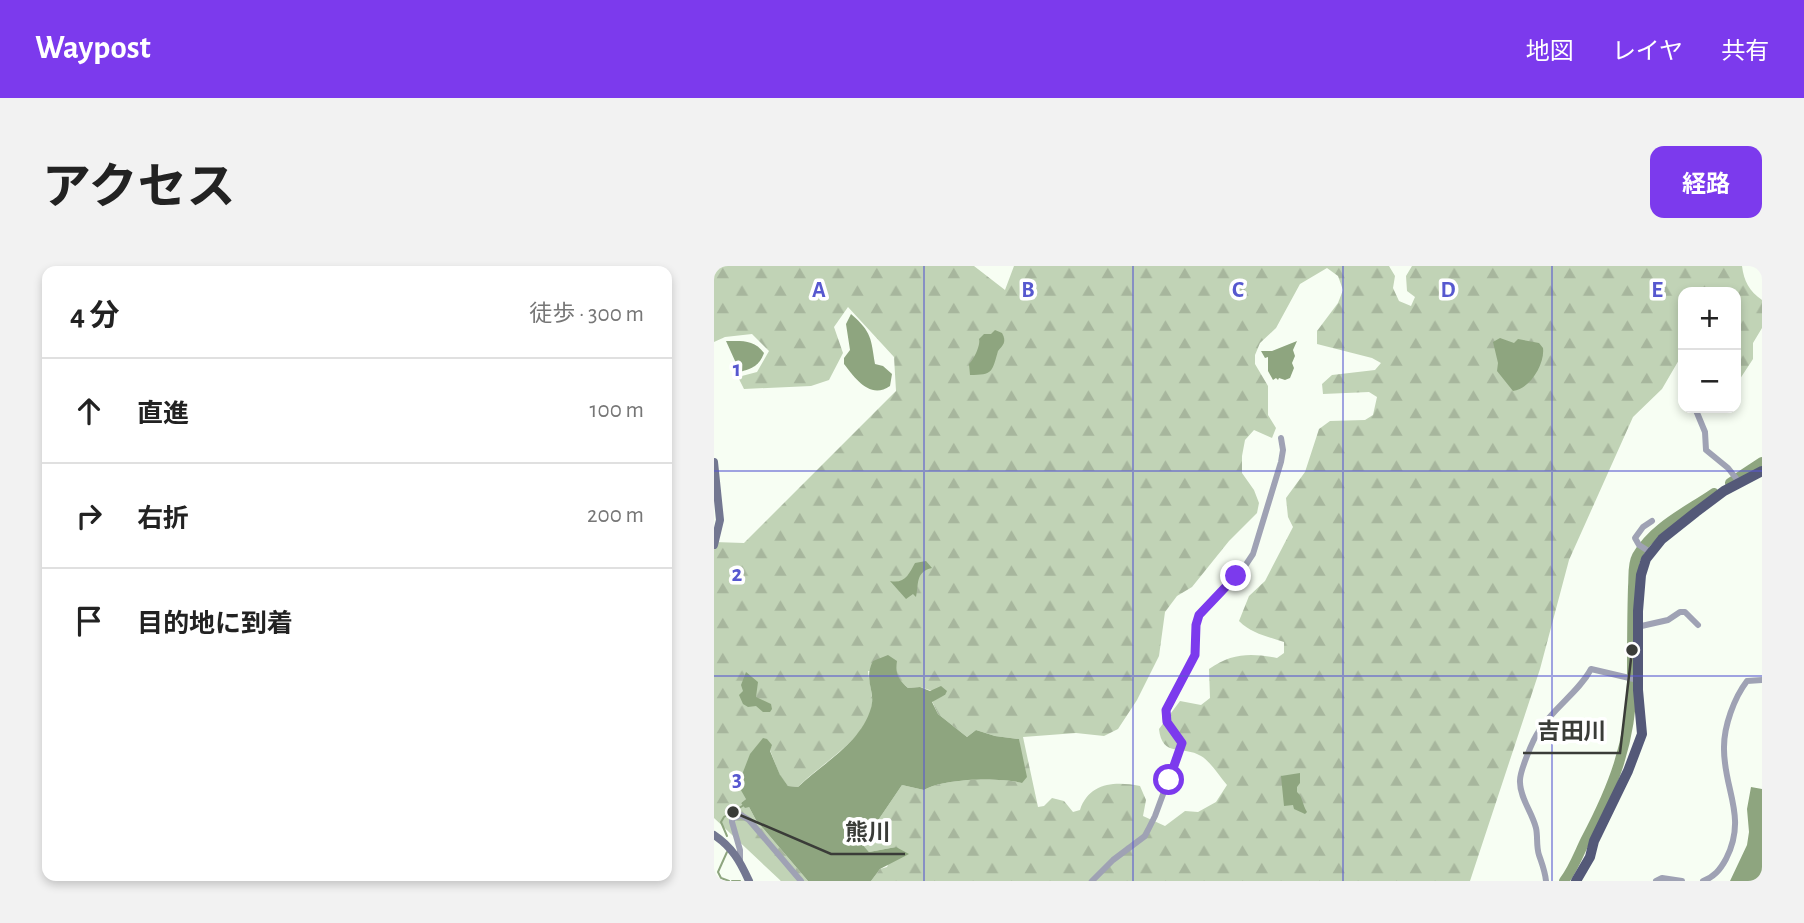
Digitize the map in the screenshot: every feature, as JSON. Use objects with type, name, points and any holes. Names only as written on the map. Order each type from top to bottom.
[{"type":"main road","points":[[1576,881],[1590,857],[1594,841],[1640,741],[1642,726],[1637,679],[1637,626],[1641,575],[1649,551],[1737,480],[1760,474]]},
{"type":"street","points":[[1698,413],[1705,432],[1706,450],[1737,480]]},
{"type":"street","points":[[1093,881],[1113,860],[1145,836],[1155,816],[1182,743],[1167,722],[1166,710],[1195,655],[1199,615],[1243,569],[1253,554],[1281,463],[1283,450],[1280,438]]},
{"type":"street","points":[[714,462],[720,520],[714,545]]},
{"type":"street","points":[[1649,551],[1639,545],[1635,538],[1652,521]]},
{"type":"street","points":[[1637,626],[1668,620],[1681,612],[1685,612],[1698,625]]},
{"type":"street","points":[[1546,881],[1536,830],[1523,799],[1519,779],[1538,732],[1564,699],[1584,681],[1591,668],[1637,679]]},
{"type":"street","points":[[1703,881],[1712,878],[1719,871],[1735,834],[1735,810],[1724,751],[1727,727],[1741,689],[1747,681],[1762,680]]},
{"type":"street","points":[[740,861],[740,850],[732,822],[732,819],[740,815],[749,820],[801,881]]},
{"type":"street","points":[[714,835],[727,844],[740,861],[749,881]]},
{"type":"street","points":[[1656,881],[1662,878],[1682,881]]},
{"type":"green space","points":[[714,266],[974,266],[1005,290],[1014,266],[1389,266],[1395,276],[1393,288],[1399,301],[1411,306],[1415,297],[1407,291],[1406,276],[1412,266],[1742,266],[1748,285],[1762,300],[1762,328],[1753,343],[1753,359],[1741,377],[1741,287],[1678,287],[1678,362],[1662,389],[1633,417],[1569,560],[1540,669],[1470,881],[871,881],[880,869],[887,867],[896,847],[869,852],[862,844],[902,785],[924,790],[945,783],[972,780],[1022,783],[1019,739],[976,730],[967,737],[938,714],[932,701],[945,695],[920,687],[908,688],[899,680],[895,671],[868,671],[872,705],[869,717],[853,739],[798,787],[788,786],[780,776],[770,750],[772,744],[746,799],[741,803],[749,807],[756,820],[808,881],[781,881],[714,818],[714,542],[744,543],[896,391],[894,357],[848,307],[834,327],[843,353],[829,380],[811,386],[744,389],[738,377],[757,372],[769,351],[752,334],[725,337],[714,342]],"holes":[[[1327,268],[1338,276],[1343,290],[1338,303],[1317,331],[1317,344],[1372,358],[1381,363],[1375,370],[1332,375],[1322,384],[1323,394],[1369,392],[1377,397],[1373,415],[1365,420],[1330,421],[1319,429],[1305,472],[1286,498],[1288,517],[1293,527],[1265,581],[1249,596],[1239,621],[1254,632],[1284,642],[1284,653],[1277,658],[1259,655],[1234,657],[1217,664],[1209,669],[1210,698],[1201,705],[1180,701],[1159,729],[1164,744],[1201,756],[1212,765],[1227,785],[1216,802],[1198,812],[1185,811],[1165,826],[1143,816],[1146,800],[1140,786],[1130,784],[1112,784],[1096,789],[1084,801],[1080,810],[1073,812],[1064,801],[1052,798],[1044,806],[1038,807],[1023,737],[1076,733],[1104,736],[1118,729],[1137,700],[1159,656],[1165,612],[1177,596],[1192,587],[1229,541],[1257,513],[1259,503],[1242,473],[1245,440],[1254,430],[1272,438],[1276,428],[1268,415],[1268,386],[1255,364],[1260,343],[1276,328],[1300,284]]]},
{"type":"shaded area","points":[[851,314],[869,336],[875,364],[883,366],[892,374],[890,386],[883,390],[870,389],[864,385],[844,364],[844,358],[850,350],[846,324]]},
{"type":"shaded area","points":[[995,330],[1002,333],[1004,341],[993,368],[987,373],[970,375],[969,364],[976,353],[979,339]]},
{"type":"shaded area","points":[[1500,338],[1514,343],[1518,339],[1539,343],[1543,348],[1542,361],[1535,375],[1525,386],[1513,391],[1497,371],[1493,342]]},
{"type":"shaded area","points":[[726,341],[752,343],[764,353],[755,366],[740,372]]},
{"type":"shaded area","points":[[1297,341],[1293,350],[1294,368],[1290,378],[1273,380],[1268,371],[1268,357],[1265,358],[1261,351],[1272,351]]},
{"type":"shaded area","points":[[926,561],[932,568],[920,576],[916,597],[913,594],[906,599],[890,581],[903,580],[915,563]]},
{"type":"shaded area","points":[[888,655],[897,661],[898,676],[908,688],[920,687],[930,691],[941,686],[947,691],[932,702],[938,714],[967,737],[976,730],[1019,739],[1027,777],[1022,783],[972,780],[945,783],[924,790],[902,785],[862,844],[869,852],[896,847],[909,854],[880,869],[871,881],[808,881],[756,820],[749,807],[745,808],[741,803],[746,799],[738,785],[750,754],[763,738],[772,745],[770,751],[788,786],[798,787],[840,752],[859,732],[871,708],[869,674],[873,661]]},
{"type":"shaded area","points":[[746,672],[758,682],[756,697],[771,704],[770,712],[743,704],[739,695],[743,691],[741,685]]},
{"type":"shaded area","points":[[1300,773],[1297,792],[1307,812],[1305,814],[1294,809],[1293,805],[1284,806],[1281,776]]},
{"type":"shaded area","points":[[1751,787],[1762,789],[1762,876],[1760,881],[1730,881],[1747,845],[1747,809]]},
{"type":"waterway","points":[[1730,483],[1762,462]]},
{"type":"waterway","points":[[1564,881],[1574,866],[1612,783],[1624,745],[1631,705],[1635,560],[1652,536],[1714,493]]},
{"type":"waterway","points":[[727,836],[721,822],[724,817],[744,805]]},
{"type":"waterway","points":[[727,852],[718,872],[721,878],[729,881]]},
{"type":"waterway","points":[[732,881],[740,881]]},
{"type":"place","name":"吉田川","points":[[1632,650]]},
{"type":"place","name":"熊川","points":[[733,812]]},
{"type":"route","points":[[1169,780],[1182,743],[1167,722],[1166,710],[1195,655],[1199,615],[1236,576]]}]
